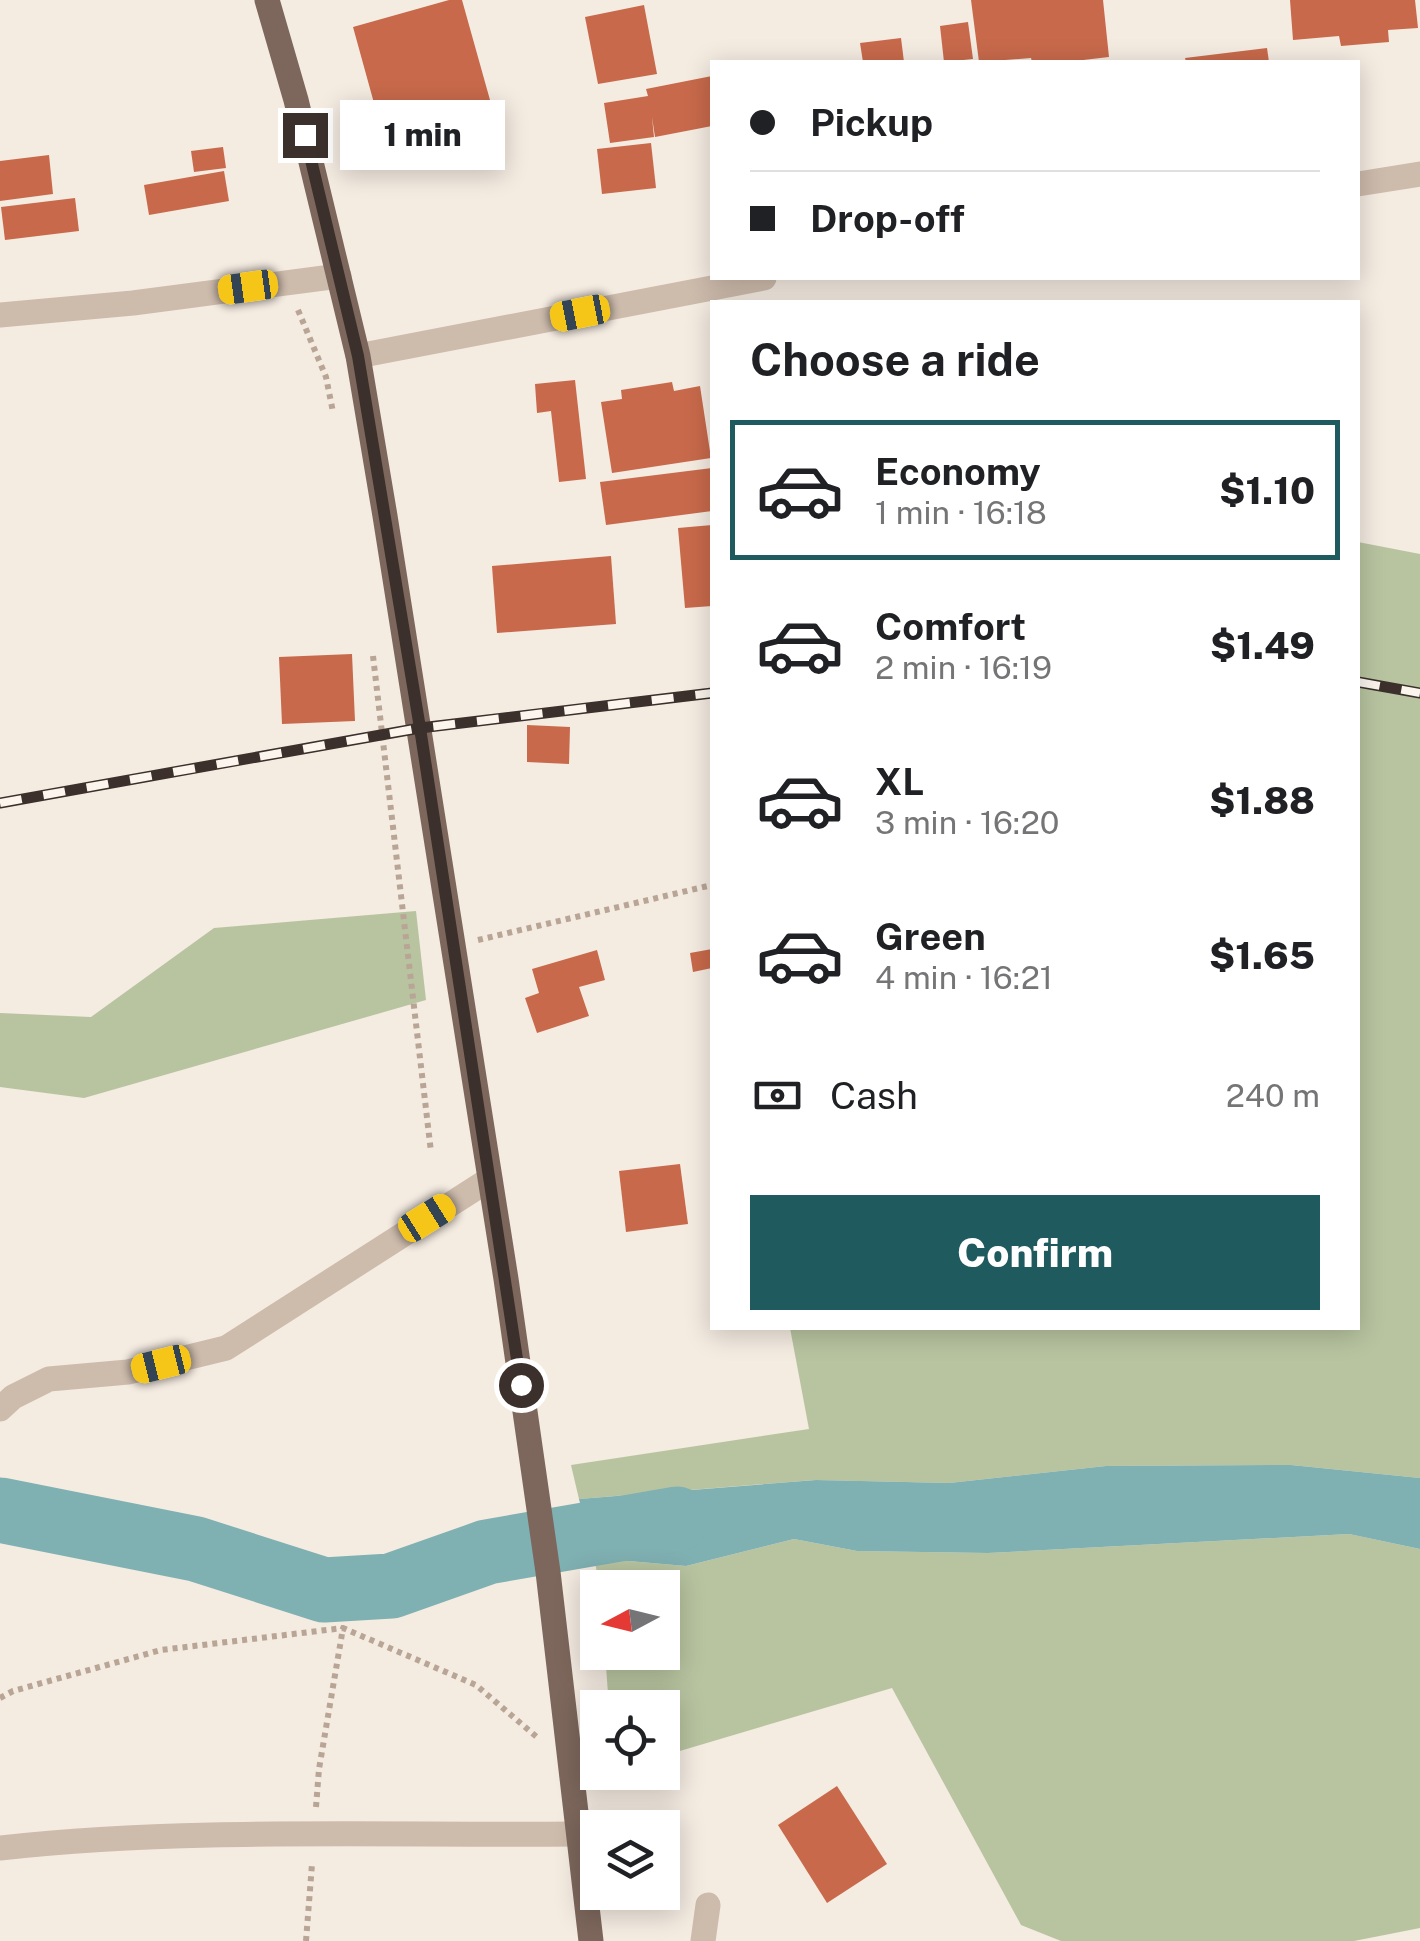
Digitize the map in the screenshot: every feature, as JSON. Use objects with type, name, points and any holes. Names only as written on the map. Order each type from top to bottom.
[{"type":"main road","points":[[267,0],[296,100],[358,356],[539,1505],[591,1941]]},
{"type":"street","points":[[1360,184],[1420,174]]},
{"type":"street","points":[[0,315],[132,303],[339,276]]},
{"type":"street","points":[[358,356],[754,280]]},
{"type":"street","points":[[0,1408],[49,1379],[128,1372],[226,1348],[490,1179]]},
{"type":"street","points":[[0,1848],[64,1841],[220,1835],[579,1834]]},
{"type":"street","points":[[703,1941],[708,1905]]},
{"type":"path","points":[[286,282],[326,377],[334,415]]},
{"type":"path","points":[[372,647],[431,1152]]},
{"type":"path","points":[[452,947],[710,885]]},
{"type":"path","points":[[0,1698],[161,1650],[343,1628],[476,1685],[570,1765]]},
{"type":"path","points":[[314,1826],[318,1769],[343,1628]]},
{"type":"path","points":[[306,1941],[313,1846]]},
{"type":"green space","points":[[1360,542],[1420,554],[1420,1478],[1291,1465],[1106,1466],[949,1483],[815,1480],[579,1499],[571,1465],[809,1429],[790,1330],[1360,1330]]},
{"type":"green space","points":[[416,911],[426,1000],[84,1098],[0,1087],[0,1013],[91,1017],[214,928]]},
{"type":"green space","points":[[1349,1534],[1420,1549],[1420,1928],[1354,1941],[1061,1941],[1021,1925],[892,1688],[680,1751],[680,1690],[608,1690],[606,1670],[680,1670],[680,1570],[596,1570],[594,1558],[686,1566],[794,1539],[857,1551],[988,1553]]},
{"type":"water","points":[[1291,1465],[1420,1478],[1420,1549],[1349,1534],[988,1553],[857,1551],[794,1539],[686,1566],[594,1558],[579,1499],[816,1480],[949,1483],[1106,1466]]},
{"type":"building","points":[[449,0],[462,0],[490,100],[473,105],[475,111],[440,121],[441,127],[385,143],[353,27]]},
{"type":"building","points":[[971,0],[1103,0],[1109,57],[979,60]]},
{"type":"building","points":[[1290,0],[1415,0],[1418,28],[1388,30],[1389,42],[1341,46],[1339,36],[1293,40]]},
{"type":"building","points":[[644,5],[657,74],[598,84],[585,17]]},
{"type":"building","points":[[968,22],[973,59],[944,60],[940,26]]},
{"type":"building","points":[[901,38],[904,60],[863,60],[860,43]]},
{"type":"building","points":[[1267,48],[1269,60],[1186,60]]},
{"type":"building","points":[[710,76],[710,126],[655,137],[652,117],[654,137],[610,143],[604,103],[648,96],[646,89]]},
{"type":"building","points":[[651,143],[656,188],[602,194],[597,149]]},
{"type":"building","points":[[223,147],[226,168],[194,172],[191,151]]},
{"type":"building","points":[[49,155],[53,194],[0,201],[0,161]]},
{"type":"building","points":[[224,171],[229,201],[149,215],[144,185]]},
{"type":"building","points":[[75,198],[79,231],[5,240],[1,207]]},
{"type":"building","points":[[575,380],[586,479],[559,482],[551,411],[537,413],[535,384]]},
{"type":"building","points":[[672,382],[674,391],[700,386],[710,458],[612,473],[601,402],[622,399],[621,390]]},
{"type":"building","points":[[710,468],[710,511],[606,525],[600,482]]},
{"type":"building","points":[[710,525],[710,606],[685,608],[678,528]]},
{"type":"building","points":[[611,556],[616,624],[497,633],[492,566]]},
{"type":"building","points":[[352,654],[355,721],[282,724],[279,657]]},
{"type":"building","points":[[527,725],[570,727],[569,764],[527,762]]},
{"type":"building","points":[[710,949],[710,968],[693,972],[690,953]]},
{"type":"building","points":[[597,950],[605,980],[579,987],[589,1016],[537,1033],[525,998],[539,993],[532,969]]},
{"type":"building","points":[[680,1164],[688,1224],[626,1232],[619,1171]]},
{"type":"building","points":[[837,1786],[887,1864],[827,1903],[778,1825]]},
{"type":"waterway","points":[[0,1510],[196,1549],[324,1590],[391,1586],[487,1552],[677,1519]]},
{"type":"railway","points":[[1360,682],[1420,693]]},
{"type":"railway","points":[[0,803],[420,728],[710,693]]},
{"type":"route","points":[[305,135],[358,356],[420,728],[521,1385]]}]
